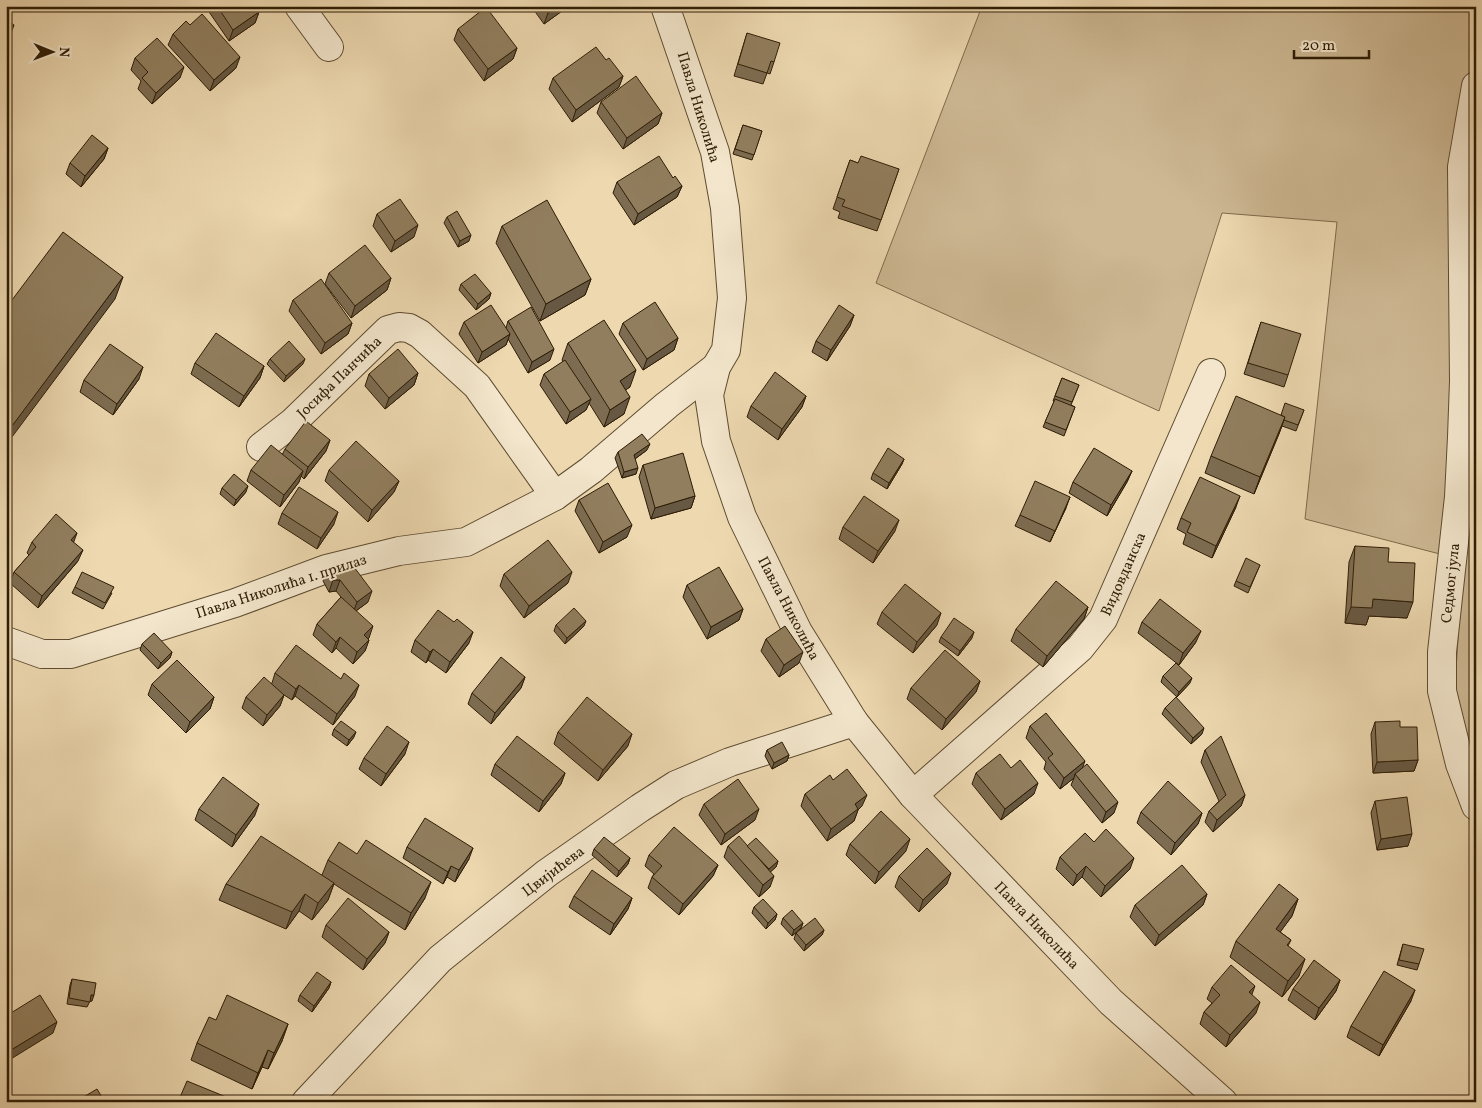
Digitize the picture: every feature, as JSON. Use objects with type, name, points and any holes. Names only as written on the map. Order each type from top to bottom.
[{"type":"street","points":[[299,6],[329,47]]},
{"type":"street","name":"Павла Николића","points":[[665,6],[715,152],[725,208],[732,298],[726,350],[716,367],[709,395],[716,441],[732,491],[798,632],[854,722],[913,795],[1111,1002],[1223,1102]]},
{"type":"street","name":"Седмог јула","points":[[1476,86],[1462,167],[1464,381],[1462,447],[1459,497],[1442,662],[1442,691],[1460,764],[1476,806]]},
{"type":"street","name":"Јосифа Панчића","points":[[261,447],[293,422],[388,330],[399,327],[409,328],[429,341],[477,386],[555,496]]},
{"type":"street","name":"Павла Николића 1. прилаз","points":[[6,641],[42,654],[57,655],[85,651],[188,616],[235,603],[326,569],[399,551],[466,542],[555,496],[591,470],[667,405],[716,367]]},
{"type":"street","name":"Видовданска","points":[[913,795],[1080,648],[1103,619],[1211,373]]},
{"type":"street","name":"Цвијићева","points":[[306,1102],[440,959],[547,873],[640,808],[676,786],[730,762],[854,722]]},
{"type":"shaded area","points":[[982,6],[1476,6],[1476,770],[1455,686],[1463,560],[1305,519],[1337,222],[1222,213],[1159,411],[876,283]]},
{"type":"building","points":[[217,6],[255,6],[259,12],[233,30]]},
{"type":"building","points":[[543,6],[557,6],[548,13]]},
{"type":"building","points":[[486,7],[517,48],[488,69],[458,29]]},
{"type":"building","points":[[202,14],[240,57],[214,80],[173,34],[186,21],[190,25]]},
{"type":"building","points":[[6,19],[14,25],[6,34]]},
{"type":"building","points":[[747,33],[780,43],[774,62],[771,61],[767,73],[738,64]]},
{"type":"building","points":[[157,38],[184,67],[156,93],[142,78],[148,72],[135,58]]},
{"type":"building","points":[[596,47],[606,60],[609,58],[623,76],[576,110],[553,78]]},
{"type":"building","points":[[636,76],[662,113],[627,138],[601,102]]},
{"type":"building","points":[[743,125],[762,131],[754,155],[735,149]]},
{"type":"building","points":[[92,135],[108,148],[85,176],[70,163]]},
{"type":"building","points":[[659,156],[673,178],[675,176],[682,186],[638,214],[617,182]]},
{"type":"building","points":[[861,156],[899,169],[881,220],[842,206],[845,200],[837,197],[850,160],[858,163]]},
{"type":"building","points":[[400,199],[418,225],[395,241],[377,214]]},
{"type":"building","points":[[547,200],[591,279],[546,304],[502,226]]},
{"type":"building","points":[[457,211],[471,235],[460,241],[447,217]]},
{"type":"building","points":[[63,232],[123,277],[6,434],[6,308]]},
{"type":"building","points":[[365,245],[391,278],[355,306],[329,273]]},
{"type":"building","points":[[475,274],[491,293],[478,304],[461,284]]},
{"type":"building","points":[[321,279],[352,323],[325,343],[293,300]]},
{"type":"building","points":[[655,302],[678,338],[647,359],[623,323]]},
{"type":"building","points":[[491,305],[510,334],[482,352],[464,322]]},
{"type":"building","points":[[839,305],[854,315],[831,350],[816,341]]},
{"type":"building","points":[[531,307],[554,349],[532,362],[508,321]]},
{"type":"building","points":[[604,320],[636,370],[620,381],[630,397],[610,410],[568,343]]},
{"type":"building","points":[[1261,322],[1301,334],[1288,375],[1248,363]]},
{"type":"building","points":[[216,333],[264,366],[244,396],[195,363]]},
{"type":"building","points":[[289,341],[305,359],[286,376],[270,359]]},
{"type":"building","points":[[110,344],[143,367],[117,404],[84,380]]},
{"type":"building","points":[[398,349],[418,373],[389,398],[369,374]]},
{"type":"building","points":[[565,360],[591,399],[570,412],[544,374]]},
{"type":"building","points":[[775,372],[806,396],[782,429],[751,406]]},
{"type":"building","points":[[1062,378],[1079,385],[1072,402],[1055,396]]},
{"type":"building","points":[[1236,396],[1285,417],[1260,477],[1211,456]]},
{"type":"building","points":[[1055,399],[1075,407],[1066,430],[1045,422]]},
{"type":"building","points":[[1285,403],[1304,410],[1298,425],[1284,420],[1285,417],[1281,415]]},
{"type":"building","points":[[306,421],[330,440],[308,467],[285,449]]},
{"type":"building","points":[[642,434],[650,444],[634,455],[638,468],[624,472],[618,452]]},
{"type":"building","points":[[356,441],[399,481],[372,510],[329,470]]},
{"type":"building","points":[[271,445],[303,471],[284,495],[251,470]]},
{"type":"building","points":[[888,448],[904,459],[889,483],[873,473]]},
{"type":"building","points":[[1094,448],[1132,471],[1111,505],[1073,482]]},
{"type":"building","points":[[683,453],[695,496],[655,508],[643,465]]},
{"type":"building","points":[[234,474],[248,486],[236,500],[222,488]]},
{"type":"building","points":[[1200,477],[1240,496],[1216,546],[1187,532],[1191,523],[1181,518]]},
{"type":"building","points":[[1035,481],[1070,497],[1055,531],[1020,515]]},
{"type":"building","points":[[608,483],[632,525],[603,542],[579,500]]},
{"type":"building","points":[[299,487],[338,512],[321,538],[282,513]]},
{"type":"building","points":[[864,496],[899,520],[878,551],[843,527]]},
{"type":"building","points":[[56,514],[77,533],[71,540],[83,550],[42,596],[14,572],[36,547],[32,542]]},
{"type":"building","points":[[548,540],[572,572],[529,606],[504,574]]},
{"type":"building","points":[[1355,546],[1389,548],[1388,562],[1415,563],[1413,602],[1373,599],[1372,608],[1351,607]]},
{"type":"building","points":[[1246,558],[1260,565],[1250,587],[1236,581]]},
{"type":"building","points":[[351,563],[372,591],[357,602],[340,580],[333,580],[327,570]]},
{"type":"building","points":[[719,567],[743,609],[711,627],[687,585]]},
{"type":"building","points":[[82,572],[114,587],[105,603],[75,587]]},
{"type":"building","points":[[1056,581],[1088,607],[1047,656],[1016,629]]},
{"type":"building","points":[[905,584],[941,613],[917,642],[882,612]]},
{"type":"building","points":[[341,597],[373,626],[364,635],[369,640],[357,652],[340,637],[336,642],[317,624]]},
{"type":"building","points":[[1160,599],[1201,631],[1183,653],[1142,622]]},
{"type":"building","points":[[574,608],[586,621],[567,638],[556,625]]},
{"type":"building","points":[[438,610],[454,622],[457,619],[473,632],[450,662],[433,649],[430,652],[415,640]]},
{"type":"building","points":[[954,618],[974,632],[960,651],[941,637]]},
{"type":"building","points":[[785,626],[803,652],[784,665],[766,639]]},
{"type":"building","points":[[154,633],[172,652],[161,663],[142,644]]},
{"type":"building","points":[[296,645],[341,679],[344,673],[359,685],[337,714],[299,685],[296,689],[275,673]]},
{"type":"building","points":[[945,650],[980,681],[946,719],[911,688]]},
{"type":"building","points":[[501,657],[525,677],[495,713],[472,693]]},
{"type":"building","points":[[177,660],[214,697],[190,722],[152,684]]},
{"type":"building","points":[[1176,663],[1192,678],[1179,692],[1163,676]]},
{"type":"building","points":[[264,677],[284,695],[267,715],[246,697]]},
{"type":"building","points":[[587,697],[632,734],[603,770],[558,732]]},
{"type":"building","points":[[1176,697],[1204,728],[1193,738],[1165,708]]},
{"type":"building","points":[[1046,713],[1085,761],[1064,778],[1048,758],[1053,754],[1030,726]]},
{"type":"building","points":[[341,721],[356,732],[349,740],[334,729]]},
{"type":"building","points":[[1400,721],[1400,727],[1417,727],[1418,760],[1377,762],[1375,722]]},
{"type":"building","points":[[387,726],[409,742],[386,774],[364,758]]},
{"type":"building","points":[[517,736],[565,773],[543,801],[495,764]]},
{"type":"building","points":[[1221,736],[1245,795],[1217,820],[1209,811],[1226,795],[1205,750]]},
{"type":"building","points":[[782,742],[789,755],[774,763],[767,750]]},
{"type":"building","points":[[1000,754],[1011,768],[1020,760],[1038,783],[1005,809],[976,773]]},
{"type":"building","points":[[1087,764],[1118,802],[1106,812],[1075,774]]},
{"type":"building","points":[[847,769],[867,795],[855,804],[858,809],[831,829],[805,794],[830,775],[833,780]]},
{"type":"building","points":[[223,777],[259,804],[236,835],[199,809]]},
{"type":"building","points":[[738,779],[759,809],[725,834],[704,804]]},
{"type":"building","points":[[1168,781],[1202,813],[1175,843],[1141,812]]},
{"type":"building","points":[[1407,797],[1412,834],[1381,839],[1375,801]]},
{"type":"building","points":[[881,811],[910,839],[879,872],[850,844]]},
{"type":"building","points":[[425,818],[473,848],[459,870],[451,866],[448,872],[407,847]]},
{"type":"building","points":[[674,827],[718,865],[683,904],[652,877],[662,866],[649,855]]},
{"type":"building","points":[[1106,829],[1134,858],[1105,886],[1086,866],[1077,875],[1060,857],[1085,833],[1094,842]]},
{"type":"building","points":[[261,836],[334,883],[318,903],[305,894],[292,912],[226,884]]},
{"type":"building","points":[[739,836],[774,876],[763,885],[728,846]]},
{"type":"building","points":[[604,837],[630,858],[619,871],[594,849]]},
{"type":"building","points":[[756,838],[778,861],[769,869],[747,846]]},
{"type":"building","points":[[366,840],[431,882],[411,913],[328,860],[339,842],[357,854]]},
{"type":"building","points":[[927,848],[951,873],[923,900],[899,876]]},
{"type":"building","points":[[1182,865],[1207,894],[1159,935],[1135,905]]},
{"type":"building","points":[[592,870],[632,898],[614,924],[574,896]]},
{"type":"building","points":[[1279,884],[1298,899],[1276,929],[1291,940],[1287,945],[1305,959],[1288,981],[1236,941]]},
{"type":"building","points":[[348,898],[389,932],[367,959],[326,925]]},
{"type":"building","points":[[763,899],[777,914],[768,923],[754,907]]},
{"type":"building","points":[[792,910],[803,923],[794,930],[783,918]]},
{"type":"building","points":[[815,918],[824,930],[806,945],[796,933]]},
{"type":"building","points":[[1403,944],[1424,949],[1419,964],[1399,960]]},
{"type":"building","points":[[1314,960],[1340,980],[1319,1008],[1293,989]]},
{"type":"building","points":[[1231,965],[1255,986],[1249,992],[1260,1002],[1230,1035],[1204,1012],[1220,995],[1212,987]]},
{"type":"building","points":[[1384,971],[1415,990],[1383,1045],[1351,1026]]},
{"type":"building","points":[[317,972],[331,982],[314,1006],[300,995]]},
{"type":"building","points":[[72,979],[96,983],[94,995],[91,995],[90,1002],[69,998]]},
{"type":"building","points":[[40,995],[57,1022],[6,1053],[6,1016]]},
{"type":"building","points":[[227,995],[288,1024],[274,1053],[268,1050],[258,1073],[197,1043],[209,1017],[216,1020]]},
{"type":"building","points":[[187,1081],[236,1101],[178,1102]]},
{"type":"building","points":[[97,1089],[105,1102],[84,1102],[82,1098]]},
{"type":"building","points":[[321,1096],[336,1102],[318,1102]]}]
